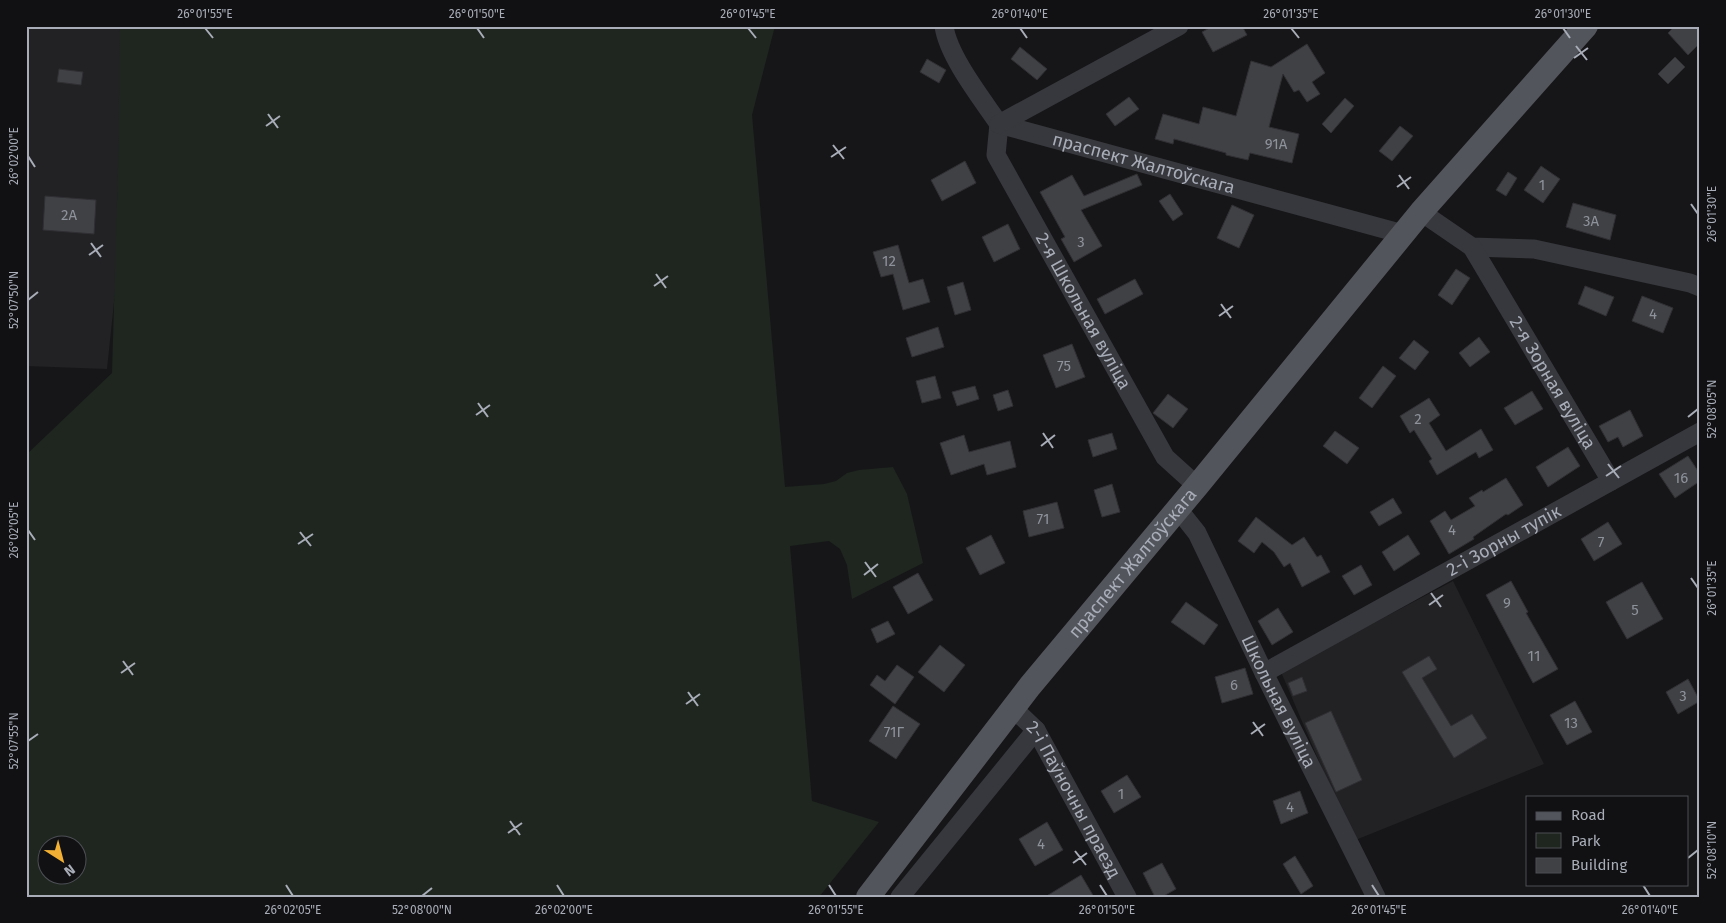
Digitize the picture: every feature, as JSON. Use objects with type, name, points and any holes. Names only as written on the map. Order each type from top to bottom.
[{"type":"main road","name":"праспект Жалтоўскага","points":[[868,897],[1013,708],[1402,234],[1586,26]]},
{"type":"street","points":[[944,26],[945,34],[966,77],[1000,124],[1179,26]]},
{"type":"street","name":"праспект Жалтоўскага","points":[[1000,124],[1402,234]]},
{"type":"street","name":"2-я Школьная вуліца","points":[[1000,124],[996,156],[1165,457],[1197,486]]},
{"type":"street","name":"2-я Зорная вуліца","points":[[1421,212],[1472,247],[1611,481]]},
{"type":"street","points":[[1472,247],[1534,250],[1690,283],[1700,287]]},
{"type":"street","points":[[1611,481],[1700,432]]},
{"type":"street","name":"2-і Зорны тупік","points":[[1264,673],[1611,481]]},
{"type":"street","name":"Школьная вуліца","points":[[1178,509],[1197,533],[1264,673],[1376,897]]},
{"type":"street","name":"2-і Паўночны праезд","points":[[1013,708],[1036,730],[1127,897]]},
{"type":"street","points":[[900,897],[1036,730]]},
{"type":"shaded area","points":[[26,26],[143,26],[107,369],[26,366]]},
{"type":"shaded area","points":[[1453,581],[1544,764],[1353,841],[1281,672]]},
{"type":"green space","points":[[120,26],[775,26],[752,115],[785,487],[824,484],[836,481],[847,473],[859,470],[893,467],[907,494],[923,563],[852,599],[847,565],[840,549],[829,541],[790,546],[812,801],[879,822],[819,897],[26,897],[26,455],[112,373]]},
{"type":"building","points":[[1213,26],[1242,26],[1247,35],[1213,52],[1202,32]]},
{"type":"building","points":[[1675,26],[1700,26],[1700,43],[1688,55],[1668,33]]},
{"type":"building","points":[[1307,44],[1325,73],[1312,82],[1320,94],[1307,102],[1299,90],[1294,92],[1283,74],[1269,127],[1299,134],[1292,163],[1250,153],[1248,160],[1174,139],[1173,144],[1155,139],[1163,114],[1199,124],[1203,107],[1236,116],[1251,61],[1271,67]]},
{"type":"building","points":[[1020,47],[1047,69],[1037,80],[1011,59]]},
{"type":"building","points":[[1675,57],[1685,67],[1668,84],[1658,74]]},
{"type":"building","points":[[927,59],[946,70],[939,83],[920,72]]},
{"type":"building","points":[[59,69],[83,72],[81,85],[57,82]]},
{"type":"building","points":[[1129,97],[1139,109],[1115,126],[1106,114]]},
{"type":"building","points":[[1345,98],[1354,106],[1331,133],[1322,124]]},
{"type":"building","points":[[1400,126],[1413,136],[1392,161],[1379,151]]},
{"type":"building","points":[[965,161],[976,183],[942,201],[931,180]]},
{"type":"building","points":[[1541,166],[1560,179],[1543,203],[1524,190]]},
{"type":"building","points":[[1508,172],[1517,178],[1506,196],[1496,190]]},
{"type":"building","points":[[1137,174],[1142,185],[1081,210],[1102,246],[1074,262],[1061,239],[1065,237],[1040,192],[1072,175],[1084,196]]},
{"type":"building","points":[[1170,194],[1183,214],[1173,221],[1159,201]]},
{"type":"building","points":[[45,196],[96,200],[94,234],[43,230]]},
{"type":"building","points":[[1573,203],[1616,215],[1610,240],[1566,227]]},
{"type":"building","points":[[1232,205],[1254,215],[1239,248],[1217,238]]},
{"type":"building","points":[[1008,224],[1020,249],[994,262],[982,237]]},
{"type":"building","points":[[898,245],[909,283],[923,279],[930,302],[903,310],[893,274],[881,277],[873,252]]},
{"type":"building","points":[[1456,269],[1470,278],[1452,305],[1438,295]]},
{"type":"building","points":[[1135,279],[1143,294],[1105,314],[1097,299]]},
{"type":"building","points":[[963,282],[971,310],[955,315],[947,287]]},
{"type":"building","points":[[1585,286],[1614,297],[1606,316],[1578,304]]},
{"type":"building","points":[[1642,296],[1673,308],[1663,333],[1632,321]]},
{"type":"building","points":[[938,327],[944,347],[912,357],[906,338]]},
{"type":"building","points":[[1479,337],[1490,352],[1470,367],[1459,353]]},
{"type":"building","points":[[1414,340],[1429,352],[1415,370],[1399,358]]},
{"type":"building","points":[[1072,344],[1085,377],[1056,388],[1043,355]]},
{"type":"building","points":[[1383,366],[1396,376],[1372,408],[1359,398]]},
{"type":"building","points":[[935,376],[941,398],[922,403],[916,381]]},
{"type":"building","points":[[975,386],[979,399],[957,406],[952,392]]},
{"type":"building","points":[[1008,390],[1013,406],[998,411],[993,395]]},
{"type":"building","points":[[1532,391],[1543,409],[1515,425],[1504,408]]},
{"type":"building","points":[[1168,394],[1188,409],[1173,428],[1153,413]]},
{"type":"building","points":[[1429,398],[1440,415],[1429,423],[1446,451],[1481,429],[1493,450],[1479,458],[1476,452],[1437,475],[1429,461],[1432,459],[1414,430],[1410,433],[1400,416]]},
{"type":"building","points":[[1630,410],[1643,436],[1623,447],[1618,437],[1608,442],[1599,426]]},
{"type":"building","points":[[1335,431],[1359,448],[1347,464],[1323,446]]},
{"type":"building","points":[[1112,433],[1117,449],[1093,457],[1088,440]]},
{"type":"building","points":[[964,435],[969,452],[1010,441],[1016,467],[987,475],[984,464],[951,475],[940,443]]},
{"type":"building","points":[[1568,447],[1580,466],[1548,487],[1536,467]]},
{"type":"building","points":[[1688,456],[1700,474],[1700,481],[1675,498],[1659,474]]},
{"type":"building","points":[[1506,478],[1523,505],[1508,515],[1506,514],[1473,537],[1474,539],[1449,554],[1430,521],[1445,511],[1451,520],[1475,506],[1469,498]]},
{"type":"building","points":[[1112,484],[1120,512],[1102,517],[1094,490]]},
{"type":"building","points":[[1393,498],[1402,513],[1379,526],[1370,512]]},
{"type":"building","points":[[1057,502],[1064,528],[1029,537],[1023,511]]},
{"type":"building","points":[[1256,517],[1292,545],[1304,537],[1317,557],[1321,555],[1330,572],[1302,587],[1290,563],[1284,567],[1274,552],[1262,542],[1254,553],[1238,541]]},
{"type":"building","points":[[1608,522],[1622,544],[1594,561],[1581,539]]},
{"type":"building","points":[[991,535],[1005,563],[980,575],[966,548]]},
{"type":"building","points":[[1408,535],[1420,554],[1394,571],[1382,552]]},
{"type":"building","points":[[1361,565],[1372,585],[1354,595],[1342,576]]},
{"type":"building","points":[[918,573],[933,600],[908,614],[893,587]]},
{"type":"building","points":[[1511,581],[1528,612],[1526,613],[1558,669],[1533,683],[1486,595]]},
{"type":"building","points":[[1642,582],[1663,619],[1627,639],[1606,602]]},
{"type":"building","points":[[1186,602],[1218,625],[1204,645],[1171,622]]},
{"type":"building","points":[[1278,608],[1293,632],[1272,645],[1258,621]]},
{"type":"building","points":[[888,621],[895,634],[877,643],[871,629]]},
{"type":"building","points":[[940,645],[965,665],[944,692],[918,672]]},
{"type":"building","points":[[1429,656],[1437,669],[1422,678],[1451,726],[1472,714],[1487,738],[1454,758],[1402,672]]},
{"type":"building","points":[[897,665],[914,677],[895,704],[870,685],[877,675],[885,681]]},
{"type":"building","points":[[1245,668],[1253,694],[1222,703],[1215,677]]},
{"type":"building","points":[[1302,677],[1307,691],[1293,696],[1288,683]]},
{"type":"building","points":[[1688,679],[1700,701],[1678,714],[1666,692]]},
{"type":"building","points":[[1575,701],[1592,732],[1567,745],[1550,715]]},
{"type":"building","points":[[893,706],[920,724],[896,759],[869,741]]},
{"type":"building","points":[[1331,711],[1362,780],[1336,792],[1305,723]]},
{"type":"building","points":[[1127,775],[1141,797],[1114,813],[1101,791]]},
{"type":"building","points":[[1300,791],[1308,813],[1281,824],[1273,801]]},
{"type":"building","points":[[1047,822],[1063,850],[1035,866],[1019,839]]},
{"type":"building","points":[[1295,856],[1313,886],[1301,894],[1283,864]]},
{"type":"building","points":[[1162,863],[1176,889],[1162,897],[1155,897],[1143,873]]},
{"type":"building","points":[[1081,875],[1094,897],[1045,897]]}]
